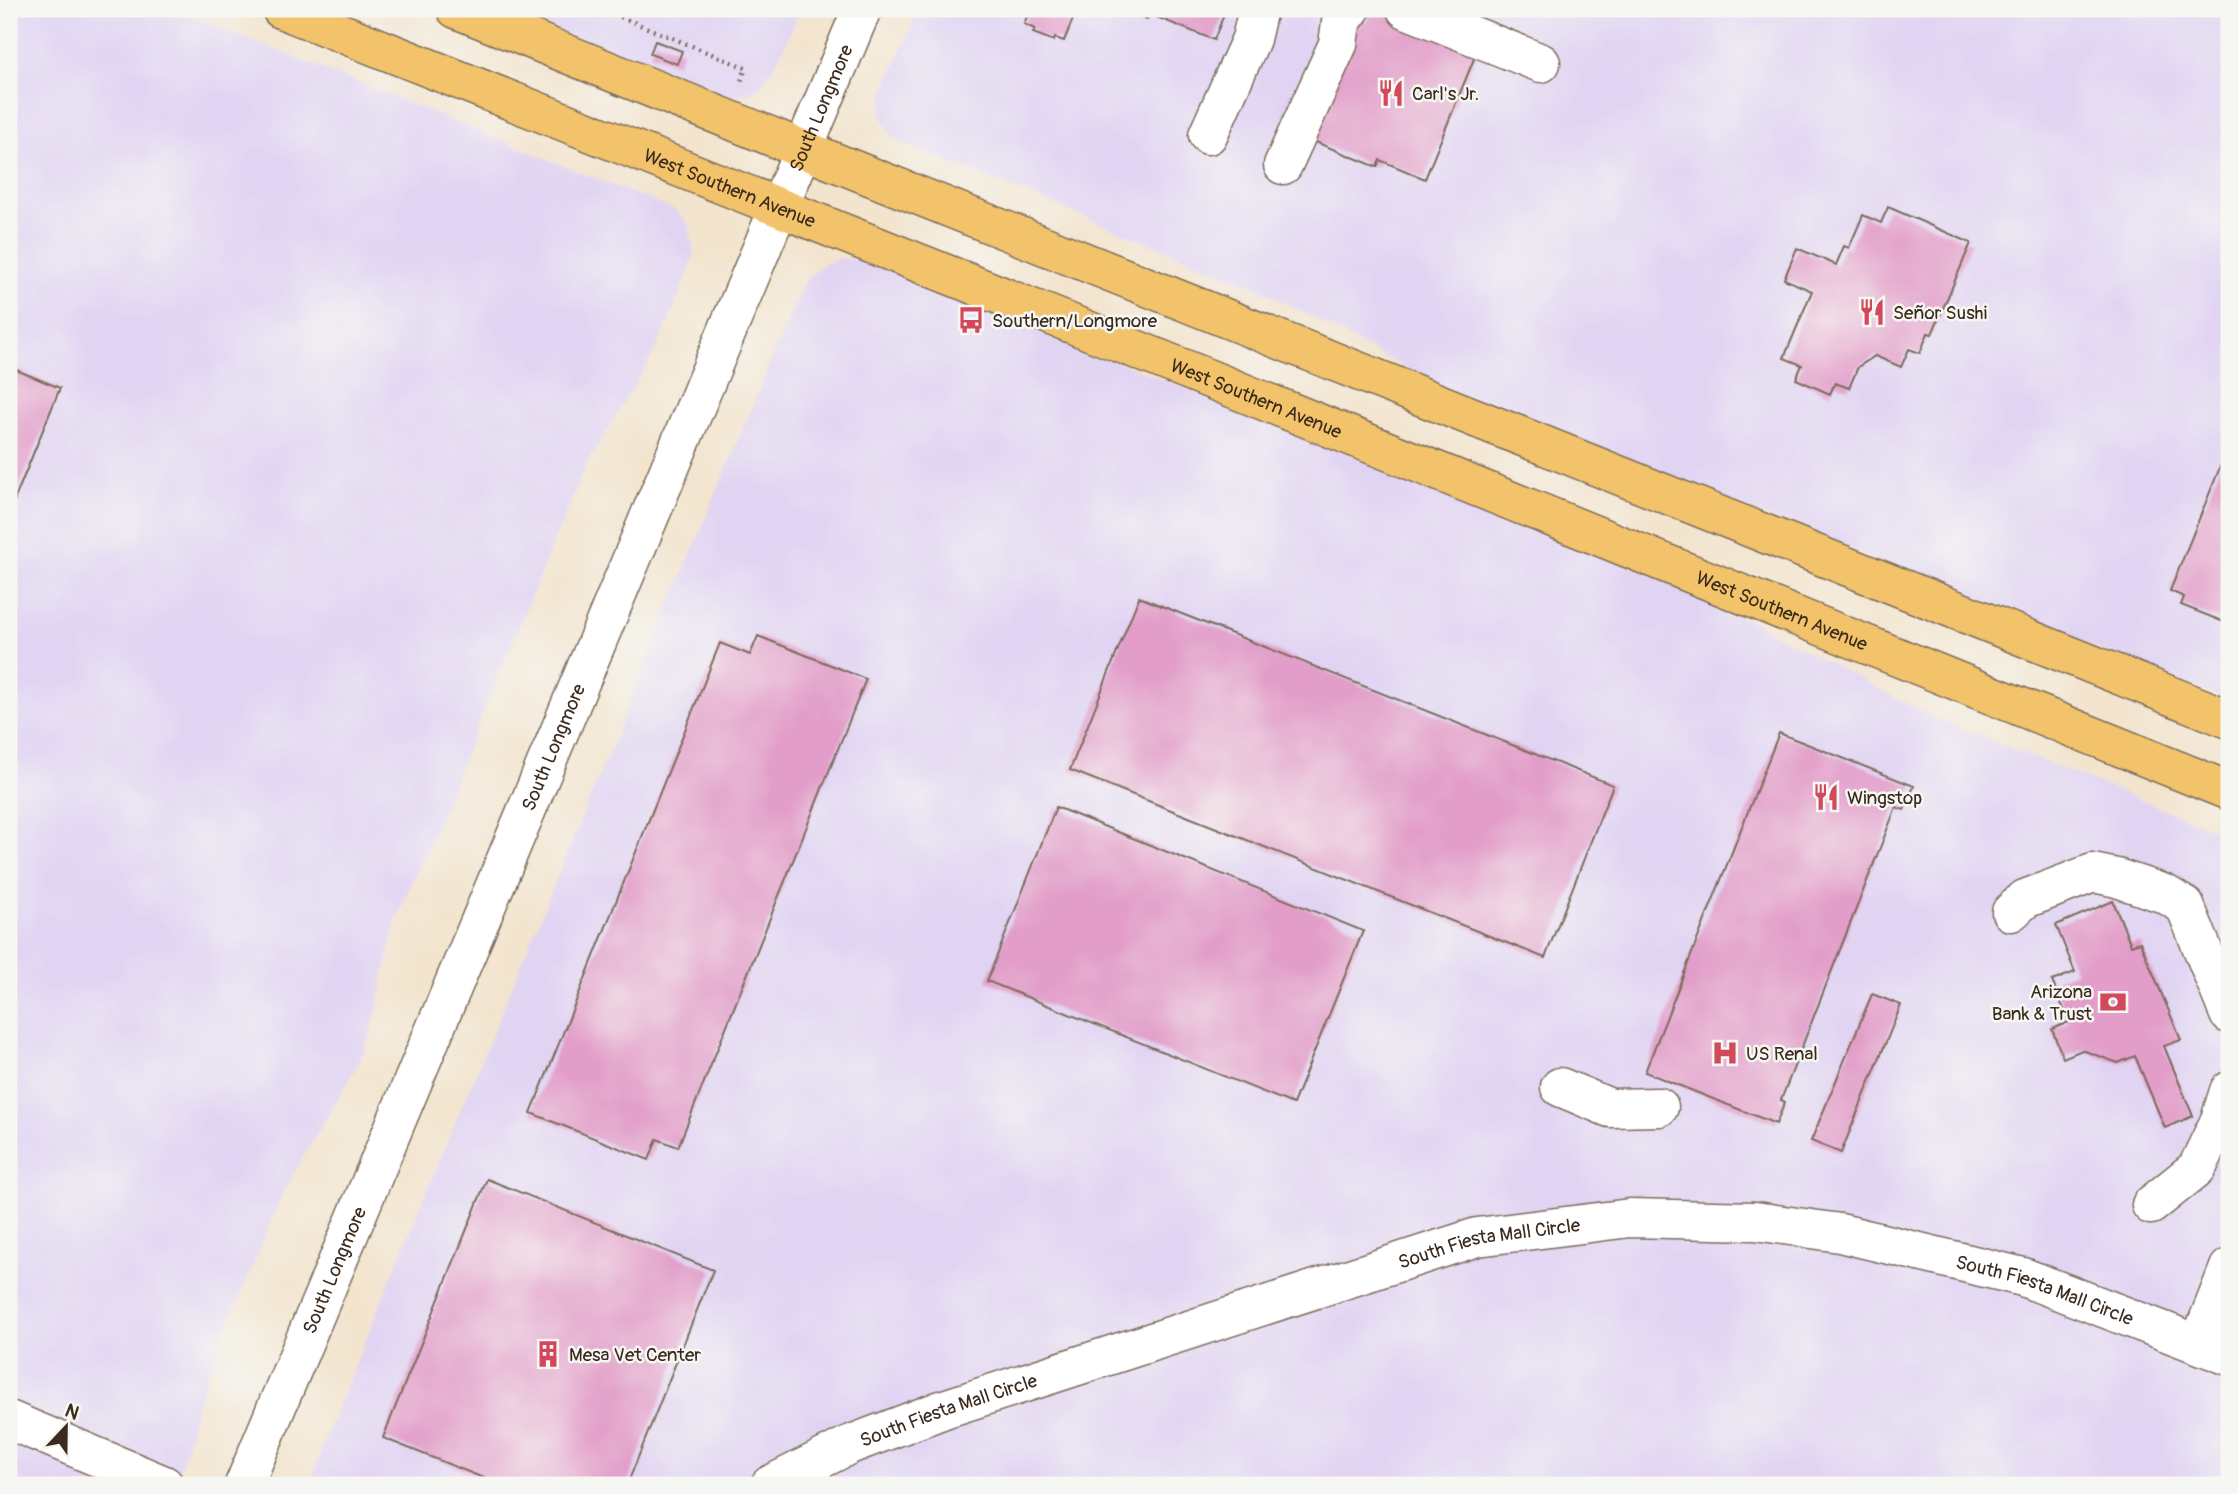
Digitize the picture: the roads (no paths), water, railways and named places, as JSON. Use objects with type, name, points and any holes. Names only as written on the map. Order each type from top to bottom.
[{"type":"main road","name":"West Southern Avenue","points":[[281,9],[779,206],[2229,791]]},
{"type":"main road","points":[[456,9],[2229,719]]},
{"type":"street","name":"South Longmore","points":[[244,1485],[862,9]]},
{"type":"street","points":[[1208,135],[1251,39],[1258,9]]},
{"type":"street","points":[[1283,166],[1338,44],[1341,22],[1351,9]]},
{"type":"street","points":[[1406,9],[1541,63]]},
{"type":"street","points":[[2011,912],[2025,900],[2093,873],[2165,894],[2185,906],[2229,1014]]},
{"type":"street","points":[[1560,1087],[1611,1108],[1659,1107]]},
{"type":"street","points":[[2151,1205],[2197,1168],[2220,1120],[2229,1091]]},
{"type":"street","name":"South Fiesta Mall Circle","points":[[770,1485],[849,1445],[944,1409],[1477,1237],[1630,1218],[1755,1222],[1840,1233],[2023,1277],[2214,1350]]},
{"type":"street","points":[[2214,1350],[2229,1268]]},
{"type":"street","points":[[9,1420],[164,1485]]},
{"type":"place","name":"Carl's Jr.","points":[[1391,93]]},
{"type":"place","name":"Señor Sushi","points":[[1872,312]]},
{"type":"place","name":"Southern/Longmore","points":[[971,320]]},
{"type":"place","name":"Wingstop","points":[[1826,797]]},
{"type":"place","name":"Arizona Bank & Trust","points":[[2113,1002]]},
{"type":"place","name":"US Renal","points":[[1725,1053]]},
{"type":"place","name":"Mesa Vet Center","points":[[548,1354]]}]
